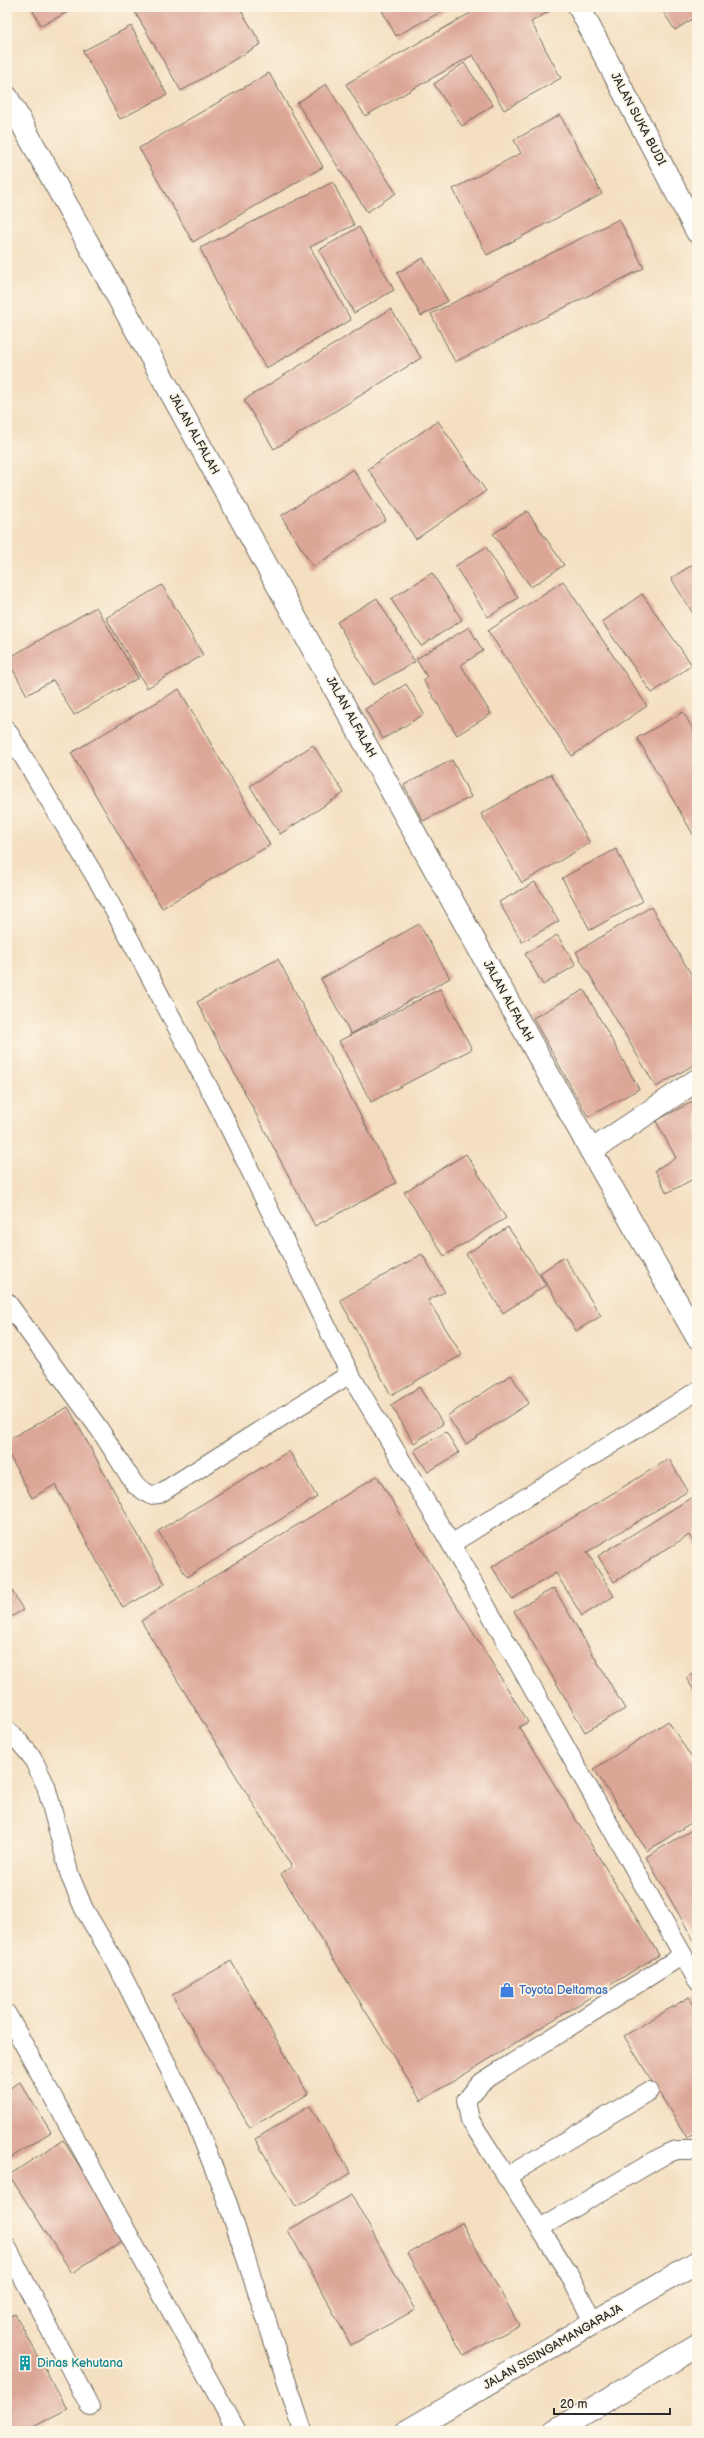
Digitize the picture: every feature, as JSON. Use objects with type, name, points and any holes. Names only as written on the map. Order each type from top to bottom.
[{"type":"street","name":"JALAN SUKA BUDI","points":[[579,7],[697,232]]},
{"type":"street","name":"JALAN ALFALAH","points":[[7,97],[591,1151],[697,1337]]},
{"type":"street","points":[[591,1151],[697,1080]]},
{"type":"street","name":"JALAN SISINGAMANGARAJA","points":[[407,2431],[594,2324],[697,2262]]},
{"type":"street","points":[[555,2431],[696,2351]]},
{"type":"lane","points":[[7,730],[98,881],[146,969],[218,1105],[350,1374],[451,1544],[697,1980]]},
{"type":"lane","points":[[7,1302],[100,1430],[135,1485],[150,1495],[159,1494],[350,1374]]},
{"type":"lane","points":[[451,1544],[697,1391]]},
{"type":"lane","points":[[7,1730],[32,1757],[46,1786],[70,1876],[84,1909],[117,1964],[194,2118],[228,2204],[303,2431]]},
{"type":"lane","points":[[594,2324],[569,2274],[470,2120],[466,2100],[482,2082],[683,1955]]},
{"type":"lane","points":[[7,2014],[237,2431]]},
{"type":"lane","points":[[506,2177],[649,2091]]},
{"type":"lane","points":[[540,2228],[666,2154],[677,2150],[697,2150]]},
{"type":"lane","points":[[7,2247],[90,2407]]},
{"type":"building","points":[[31,7],[77,7],[41,26]]},
{"type":"building","points":[[132,7],[239,7],[261,44],[181,91]]},
{"type":"building","points":[[380,7],[450,7],[396,36]]},
{"type":"building","points":[[481,7],[552,7],[553,9],[531,22],[561,78],[504,110],[473,55],[365,116],[346,84]]},
{"type":"building","points":[[660,7],[697,7],[697,16],[675,30]]},
{"type":"building","points":[[131,26],[167,95],[120,119],[83,51]]},
{"type":"building","points":[[464,63],[493,105],[462,126],[434,84]]},
{"type":"building","points":[[269,73],[323,167],[193,242],[139,148]]},
{"type":"building","points":[[326,84],[396,193],[367,212],[297,103]]},
{"type":"building","points":[[560,115],[602,194],[487,255],[453,189],[521,153],[514,140]]},
{"type":"building","points":[[333,182],[354,225],[310,247],[351,320],[266,368],[221,291],[200,248]]},
{"type":"building","points":[[619,219],[644,268],[455,362],[431,314]]},
{"type":"building","points":[[359,227],[394,290],[354,313],[319,250]]},
{"type":"building","points":[[423,258],[448,301],[421,316],[397,273]]},
{"type":"building","points":[[391,309],[421,358],[274,449],[244,400]]},
{"type":"building","points":[[438,421],[486,491],[416,539],[368,469]]},
{"type":"building","points":[[353,469],[386,520],[313,567],[281,516]]},
{"type":"building","points":[[527,511],[564,565],[531,587],[493,534]]},
{"type":"building","points":[[486,547],[518,598],[488,617],[455,566]]},
{"type":"building","points":[[697,562],[697,620],[671,578]]},
{"type":"building","points":[[432,573],[462,620],[421,646],[391,599]]},
{"type":"building","points":[[563,581],[647,706],[572,756],[488,631]]},
{"type":"building","points":[[162,585],[203,655],[147,688],[106,618]]},
{"type":"building","points":[[642,594],[692,665],[652,693],[602,622]]},
{"type":"building","points":[[377,598],[415,662],[374,685],[337,622]]},
{"type":"building","points":[[96,607],[138,678],[74,715],[53,680],[27,695],[7,659]]},
{"type":"building","points":[[469,627],[483,651],[461,665],[491,714],[457,735],[423,680],[427,677],[416,659]]},
{"type":"building","points":[[406,684],[424,714],[383,739],[365,709]]},
{"type":"building","points":[[179,689],[270,845],[162,908],[71,753]]},
{"type":"building","points":[[683,712],[697,736],[697,841],[637,738]]},
{"type":"building","points":[[313,745],[344,793],[280,834],[250,786]]},
{"type":"building","points":[[452,760],[471,797],[423,821],[404,785]]},
{"type":"building","points":[[551,774],[590,843],[522,883],[481,814]]},
{"type":"building","points":[[616,849],[643,901],[590,930],[562,878]]},
{"type":"building","points":[[535,882],[559,921],[522,942],[499,902]]},
{"type":"building","points":[[651,907],[697,984],[697,1063],[656,1087],[576,952]]},
{"type":"building","points":[[419,924],[450,978],[351,1034],[321,979]]},
{"type":"building","points":[[557,935],[576,965],[543,985],[525,954]]},
{"type":"building","points":[[278,959],[396,1183],[315,1226],[197,1002]]},
{"type":"building","points":[[440,989],[472,1049],[371,1102],[339,1041]]},
{"type":"building","points":[[584,990],[639,1089],[588,1117],[533,1018]]},
{"type":"building","points":[[697,1099],[697,1177],[667,1193],[655,1170],[676,1158],[656,1121]]},
{"type":"building","points":[[466,1154],[506,1218],[444,1256],[404,1192]]},
{"type":"building","points":[[508,1227],[546,1285],[503,1313],[466,1254]]},
{"type":"building","points":[[422,1254],[445,1292],[428,1300],[462,1355],[391,1395],[340,1300]]},
{"type":"building","points":[[564,1257],[601,1316],[576,1331],[540,1273]]},
{"type":"building","points":[[511,1375],[529,1403],[466,1444],[447,1416]]},
{"type":"building","points":[[7,1386],[12,1396],[7,1399]]},
{"type":"building","points":[[419,1387],[443,1424],[414,1443],[391,1405]]},
{"type":"building","points":[[68,1407],[165,1584],[123,1608],[55,1485],[32,1498],[7,1451],[7,1440]]},
{"type":"building","points":[[446,1432],[459,1453],[428,1472],[414,1450]]},
{"type":"building","points":[[289,1451],[317,1497],[187,1577],[158,1531]]},
{"type":"building","points":[[669,1459],[688,1491],[587,1552],[614,1596],[582,1616],[556,1573],[512,1599],[492,1567]]},
{"type":"building","points":[[377,1476],[528,1722],[519,1727],[659,1955],[421,2101],[281,1874],[292,1867],[141,1621]]},
{"type":"building","points":[[697,1494],[697,1547],[689,1535],[614,1582],[598,1556]]},
{"type":"building","points":[[7,1582],[23,1610],[7,1619]]},
{"type":"building","points":[[554,1588],[625,1709],[585,1732],[514,1611]]},
{"type":"building","points":[[697,1671],[697,1695],[686,1678]]},
{"type":"building","points":[[668,1721],[697,1766],[697,1819],[647,1851],[594,1769]]},
{"type":"building","points":[[697,1827],[697,1946],[646,1857]]},
{"type":"building","points":[[231,1961],[308,2094],[250,2128],[172,1995]]},
{"type":"building","points":[[689,1997],[697,2010],[697,2132],[687,2138],[624,2036]]},
{"type":"building","points":[[7,2063],[12,2071],[7,2074]]},
{"type":"building","points":[[20,2082],[51,2132],[7,2160],[7,2090]]},
{"type":"building","points":[[310,2106],[351,2173],[296,2207],[255,2139]]},
{"type":"building","points":[[63,2140],[125,2239],[72,2273],[9,2175]]},
{"type":"building","points":[[352,2195],[415,2310],[351,2345],[288,2230]]},
{"type":"building","points":[[462,2223],[519,2325],[464,2356],[407,2254]]},
{"type":"building","name":"Dinas Kehutana","points":[[15,2314],[67,2409],[26,2431],[7,2431],[7,2318]]},
{"type":"place","name":"Toyota Deltamas","points":[[507,1990]]},
{"type":"place","name":"Dinas Kehutana","points":[[25,2363]]}]
